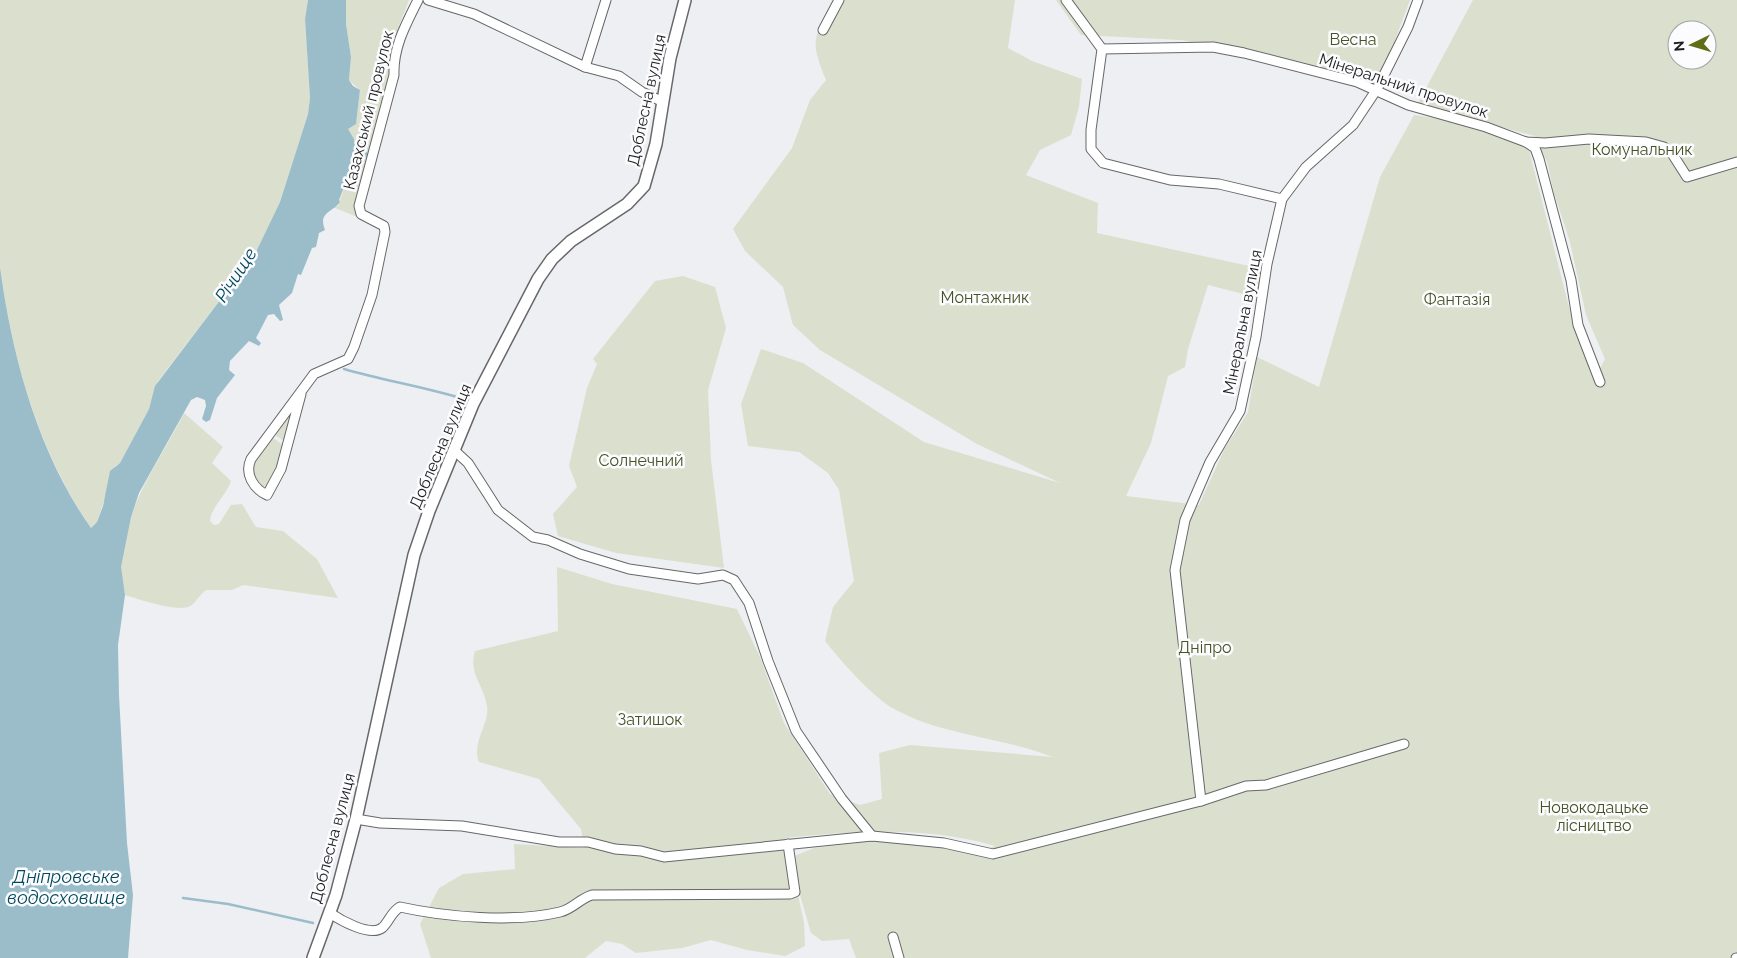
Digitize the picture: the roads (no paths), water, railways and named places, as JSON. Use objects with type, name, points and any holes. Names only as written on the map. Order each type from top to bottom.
[{"type":"street","name":"Казахський провулок","points":[[301,394],[281,469],[267,495],[255,487],[248,471],[248,465],[314,374],[348,359],[372,295],[384,226],[380,222],[361,214],[359,206],[394,75],[393,62],[399,39],[418,0]]},
{"type":"street","points":[[428,0],[474,14],[585,67],[619,76],[642,92],[661,101]]},
{"type":"street","points":[[585,67],[606,0]]},
{"type":"street","name":"Доблесна вулиця","points":[[313,958],[330,913],[356,819],[414,555],[430,510],[473,404],[538,279],[552,259],[571,241],[627,204],[644,186],[656,144],[661,101],[685,0]]},
{"type":"street","points":[[823,30],[839,0]]},
{"type":"street","points":[[1066,0],[1102,48],[1091,130],[1091,149],[1103,163],[1170,180],[1219,184],[1282,199]]},
{"type":"street","name":"Мінеральна вулиця","points":[[1200,801],[1175,570],[1185,520],[1210,462],[1240,411],[1256,336],[1267,264],[1282,199],[1306,167],[1353,125],[1377,89],[1408,27],[1418,0]]},
{"type":"street","name":"Мінеральний провулок","points":[[1102,48],[1213,48],[1357,82],[1377,89],[1408,105],[1486,127],[1526,142],[1545,143],[1589,139],[1646,142],[1664,147],[1673,155],[1687,177],[1737,162]]},
{"type":"street","points":[[1526,142],[1535,148],[1539,159],[1571,280],[1578,325],[1600,382]]},
{"type":"street","points":[[455,451],[468,464],[498,510],[533,538],[548,540],[580,554],[629,569],[698,579],[724,575],[734,580],[749,603],[768,660],[796,731],[842,799],[872,836]]},
{"type":"street","points":[[356,819],[380,823],[462,826],[559,842],[588,842],[615,849],[641,851],[664,857],[702,855],[872,836],[944,843],[993,854],[1200,801],[1246,786],[1266,785],[1404,744]]},
{"type":"street","points":[[330,913],[366,930],[375,931],[382,928],[394,910],[400,907],[453,915],[536,916],[571,909],[582,898],[592,895],[790,894],[795,892],[788,844]]},
{"type":"street","points":[[893,937],[899,958]]},
{"type":"water","name":"Дніпровське водосховище","points":[[308,0],[346,0],[346,24],[351,57],[349,80],[353,86],[360,90],[356,124],[348,129],[354,139],[354,144],[367,152],[368,155],[366,157],[352,156],[351,165],[357,168],[354,178],[348,177],[339,200],[340,202],[327,213],[323,220],[325,230],[319,233],[316,247],[312,248],[301,275],[298,274],[292,293],[279,305],[283,320],[280,321],[274,314],[268,315],[256,338],[261,343],[259,346],[249,341],[230,361],[229,370],[235,375],[217,398],[210,420],[206,422],[202,419],[206,406],[205,400],[197,397],[191,400],[139,493],[131,517],[121,567],[125,595],[118,645],[127,843],[133,895],[128,958],[0,958],[0,267],[12,335],[30,403],[56,468],[72,499],[91,528],[97,522],[103,506],[110,471],[120,463],[149,409],[155,386],[255,254],[280,202],[308,114],[310,98],[305,19]]},
{"type":"waterway","points":[[344,369],[467,400]]},
{"type":"waterway","points":[[183,898],[228,904],[313,923]]},
{"type":"park label","name":"Весна","points":[[1353,39]]},
{"type":"park label","name":"Комунальник","points":[[1642,149]]},
{"type":"park label","name":"Монтажник","points":[[985,297]]},
{"type":"park label","name":"Фантазія","points":[[1457,299]]},
{"type":"park label","name":"Солнечний","points":[[641,460]]},
{"type":"park label","name":"Дніпро","points":[[1205,647]]},
{"type":"park label","name":"Затишок","points":[[650,719]]},
{"type":"park label","name":"Новокодацьке лісництво","points":[[1594,816]]},
{"type":"water label","name":"Річище","points":[[236,275]]}]
